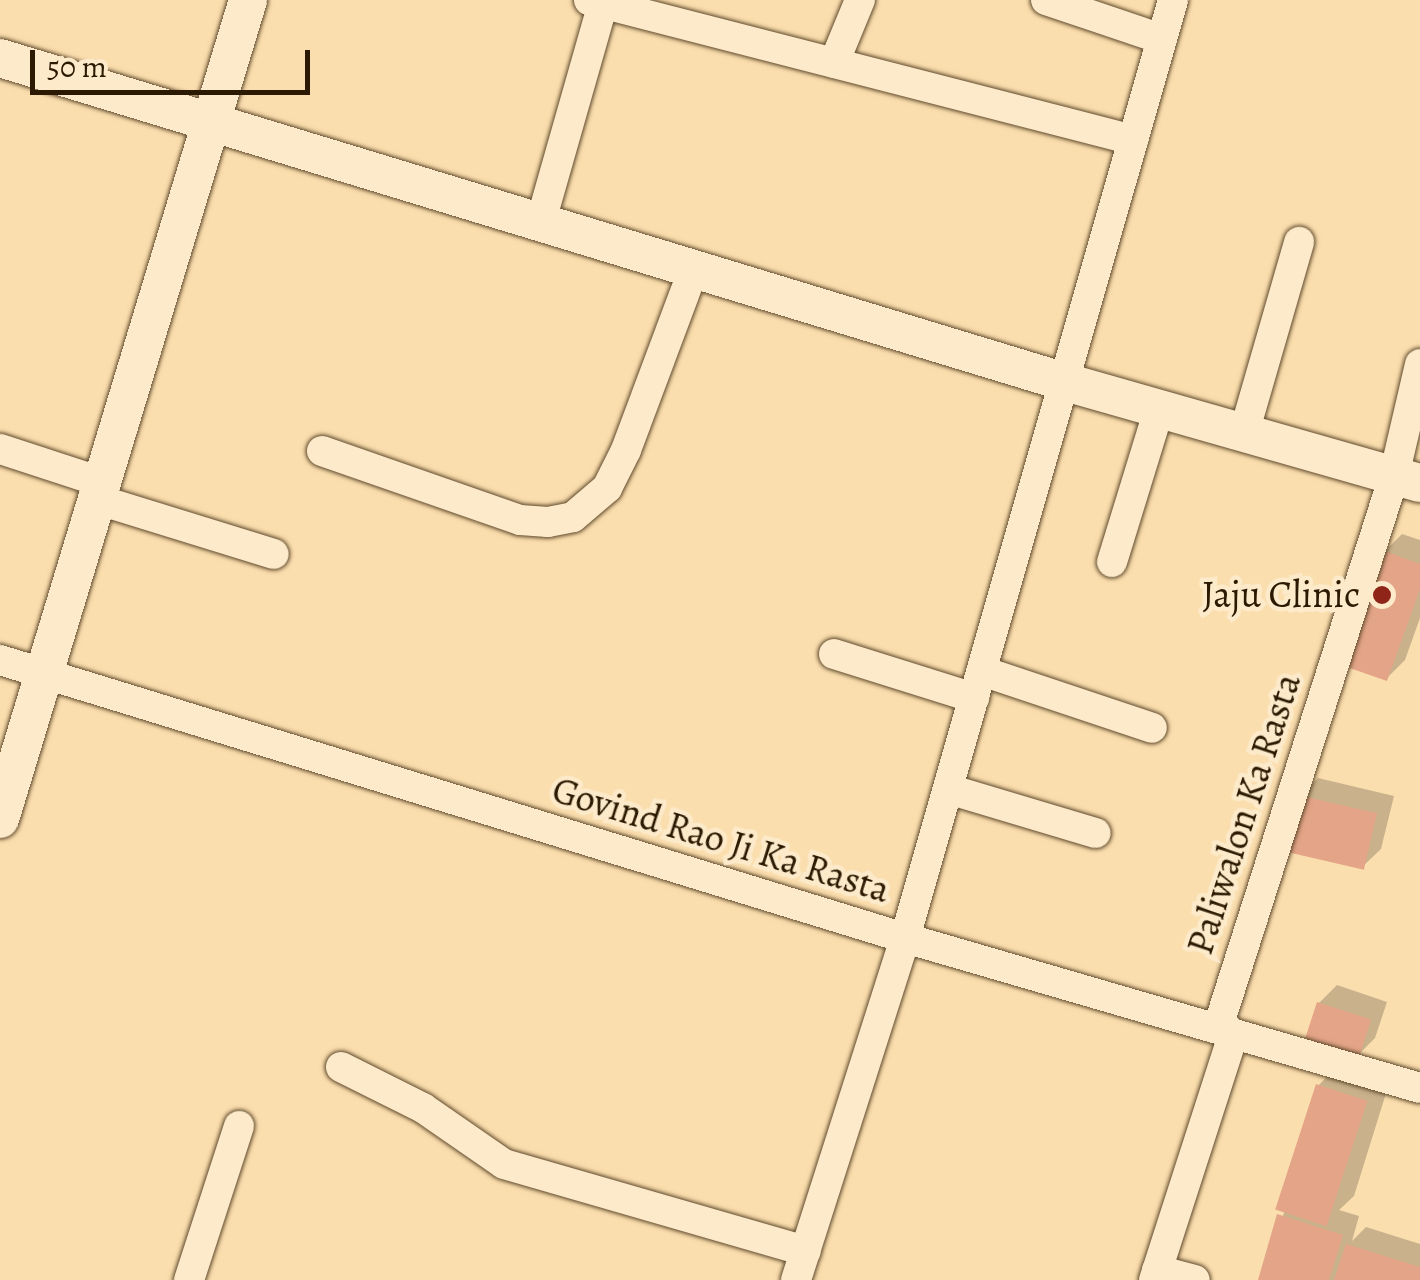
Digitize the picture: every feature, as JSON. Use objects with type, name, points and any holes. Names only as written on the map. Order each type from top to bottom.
[{"type":"street","points":[[0,818],[248,0]]},
{"type":"street","points":[[834,63],[860,0]]},
{"type":"street","points":[[1046,0],[1162,39]]},
{"type":"street","points":[[341,1067],[423,1108],[504,1164],[801,1266],[905,938],[1174,0]]},
{"type":"street","points":[[541,221],[596,2],[1133,140]]},
{"type":"street","points":[[0,58],[212,119],[1065,382],[1407,479]]},
{"type":"street","points":[[1244,433],[1298,242]]},
{"type":"street","points":[[322,451],[520,520],[548,522],[572,516],[608,488],[694,268]]},
{"type":"street","name":"Paliwalon Ka Rasta","points":[[1156,1275],[1233,1034],[1220,1022],[1407,479],[1420,364]]},
{"type":"street","points":[[1112,562],[1159,409]]},
{"type":"street","points":[[0,449],[274,554]]},
{"type":"street","points":[[834,654],[978,684],[1152,728]]},
{"type":"street","name":"Govind Rao Ji Ka Rasta","points":[[0,660],[905,938],[1420,1088]]},
{"type":"street","points":[[948,789],[1096,833]]},
{"type":"street","points":[[189,1280],[238,1126]]},
{"type":"street","points":[[1156,1275],[1195,1280]]},
{"type":"building","points":[[1382,550],[1420,564],[1420,589],[1387,681],[1341,665]]},
{"type":"building","points":[[1298,795],[1377,813],[1364,870],[1285,852]]},
{"type":"building","points":[[1317,1002],[1371,1020],[1359,1058],[1305,1040]]},
{"type":"building","points":[[1316,1084],[1367,1101],[1327,1226],[1275,1210]]},
{"type":"building","points":[[1277,1214],[1343,1235],[1329,1280],[1258,1280]]},
{"type":"building","points":[[1346,1244],[1420,1267],[1420,1280],[1334,1280]]},
{"type":"place","name":"Jaju Clinic","points":[[1382,595]]}]
